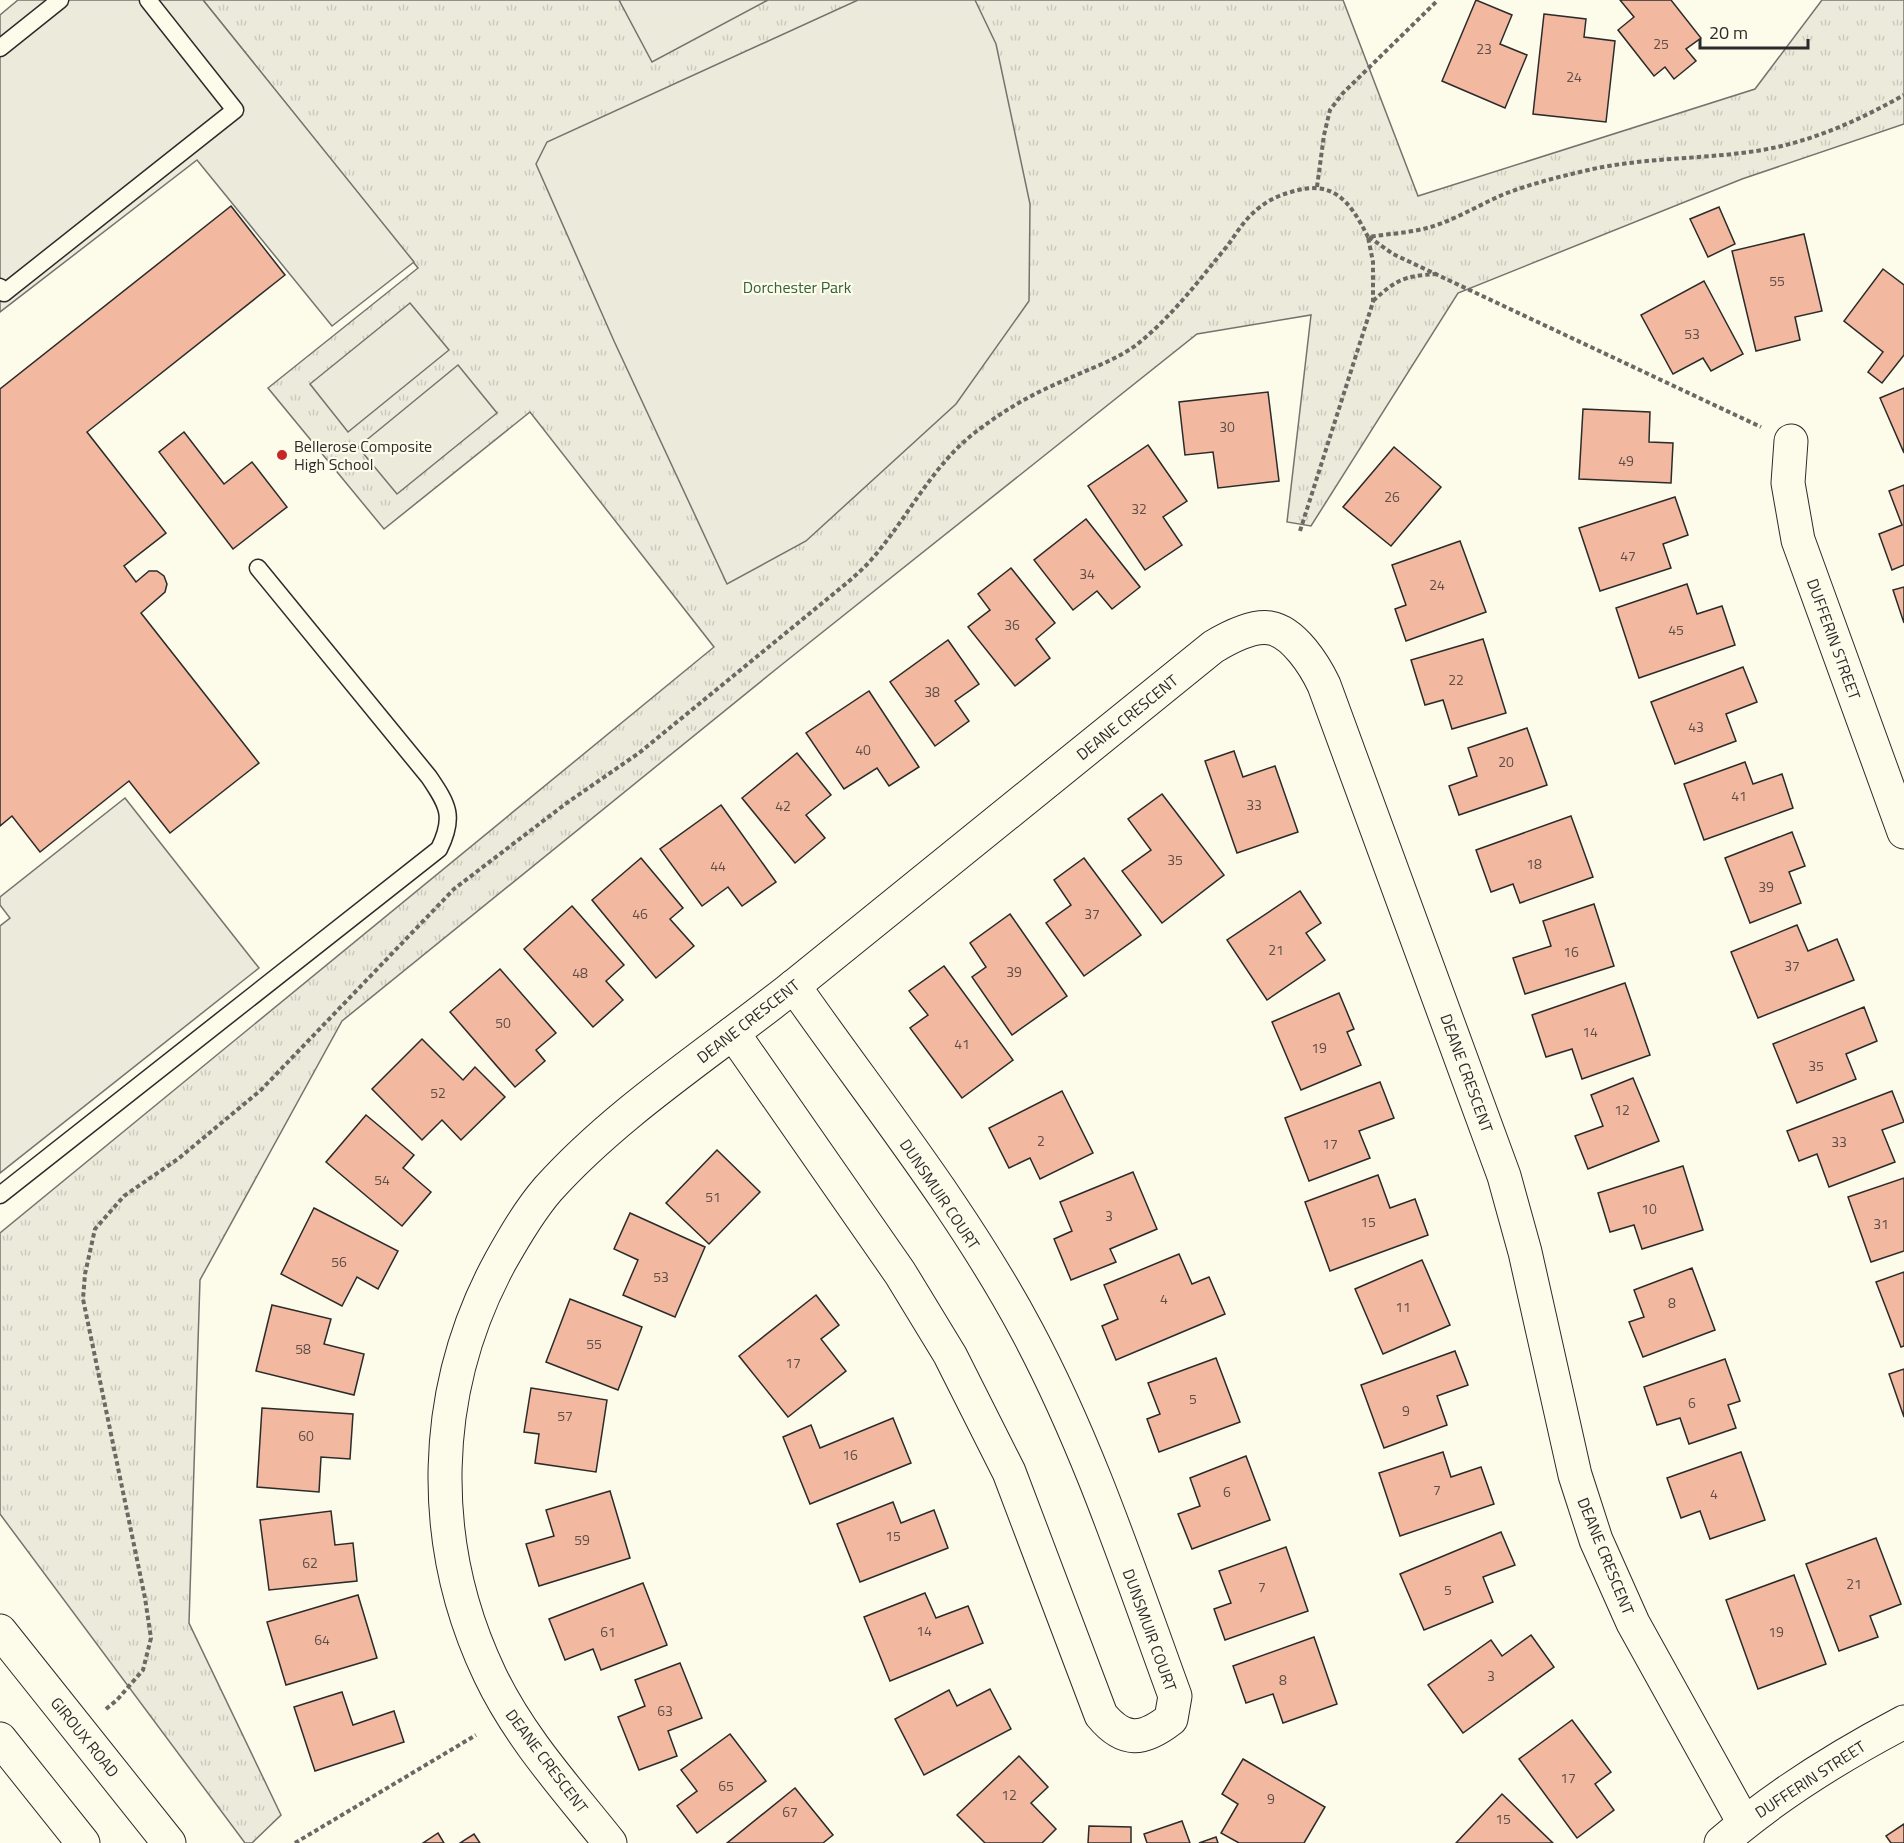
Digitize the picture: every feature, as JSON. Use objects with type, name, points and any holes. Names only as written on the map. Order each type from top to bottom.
[{"type":"street","name":"DUFFERIN STREET","points":[[1791,441],[1788,483],[1798,540],[1904,832]]},
{"type":"street","name":"DEANE CRESCENT","points":[[610,1843],[529,1742],[503,1699],[469,1625],[456,1580],[448,1526],[444,1464],[447,1420],[471,1324],[506,1251],[544,1194],[598,1138],[794,986],[1213,647],[1230,637],[1271,628],[1305,651],[1324,685],[1504,1176],[1523,1243],[1575,1475],[1596,1540],[1732,1833]]},
{"type":"street","name":"DUNSMUIR COURT","points":[[733,1033],[900,1273],[950,1354],[1009,1472],[1101,1715],[1114,1731],[1127,1736],[1144,1736],[1160,1728],[1171,1719],[1175,1696],[1110,1517],[1051,1379],[1026,1330],[956,1215],[794,986]]},
{"type":"street","name":"GIROUX ROAD","points":[[0,1631],[170,1843]]},
{"type":"street","name":"DUFFERIN STREET","points":[[1732,1833],[1785,1793],[1831,1763],[1904,1722]]},
{"type":"street","points":[[0,1739],[83,1843]]},
{"type":"lane","points":[[0,48],[60,0]]},
{"type":"lane","points":[[0,287],[4,293],[235,110],[148,0]]},
{"type":"lane","points":[[0,1195],[439,849],[447,832],[448,813],[442,796],[429,777],[258,568]]},
{"type":"path","points":[[1317,187],[1330,110],[1343,93],[1438,0]]},
{"type":"path","points":[[1368,237],[1426,228],[1503,195],[1538,183],[1593,169],[1625,162],[1757,151],[1793,143],[1840,128],[1904,94]]},
{"type":"path","points":[[79,1728],[113,1703],[142,1670],[151,1638],[145,1598],[83,1299],[85,1274],[95,1229],[124,1196],[178,1159],[261,1090],[454,889],[568,802],[639,753],[848,582],[871,560],[939,468],[979,429],[1035,394],[1137,345],[1172,313],[1253,212],[1280,195],[1302,188],[1317,187],[1331,191],[1343,199],[1359,220],[1368,237],[1373,262],[1372,302],[1300,531]]},
{"type":"path","points":[[1368,237],[1393,254],[1791,441]]},
{"type":"path","points":[[1372,302],[1399,279],[1438,274]]},
{"type":"path","points":[[295,1843],[476,1735]]},
{"type":"green space","name":"Dorchester Park","points":[[203,0],[1343,0],[1418,196],[1755,89],[1822,0],[1904,0],[1904,124],[1742,179],[1458,293],[1311,526],[1287,522],[1311,315],[1197,334],[780,666],[342,1021],[200,1280],[189,1623],[281,1815],[252,1843],[245,1843],[0,1514],[0,1233],[714,647],[530,412],[384,529],[268,388],[418,268]]},
{"type":"green space","points":[[619,0],[768,0],[652,62]]},
{"type":"green space","points":[[858,0],[975,0],[996,44],[1030,204],[1029,301],[956,404],[806,541],[727,584],[614,341],[536,164],[547,142]]},
{"type":"green space","points":[[410,303],[449,350],[348,432],[310,384]]},
{"type":"green space","points":[[458,365],[497,413],[397,494],[358,447]]},
{"type":"shaded area","points":[[18,0],[203,0],[414,262],[332,326],[197,160],[0,312],[0,15]]},
{"type":"shaded area","points":[[125,798],[259,968],[0,1173],[0,926],[10,918],[0,905],[0,897]]},
{"type":"building","points":[[1476,0],[1512,15],[1500,44],[1527,55],[1505,108],[1442,81]]},
{"type":"building","points":[[1620,0],[1671,0],[1701,38],[1686,49],[1696,61],[1674,79],[1665,67],[1654,76],[1618,30],[1634,17]]},
{"type":"building","points":[[1544,14],[1586,19],[1584,37],[1615,41],[1606,122],[1533,114]]},
{"type":"building","points":[[231,206],[285,275],[87,432],[166,533],[124,566],[136,582],[149,571],[157,571],[164,576],[167,584],[165,592],[141,613],[259,763],[170,833],[129,781],[40,852],[12,816],[0,826],[0,389]]},
{"type":"building","points":[[1719,207],[1735,244],[1708,257],[1690,219]]},
{"type":"building","points":[[1804,234],[1822,311],[1795,317],[1800,340],[1756,351],[1732,251]]},
{"type":"building","points":[[1883,269],[1904,285],[1904,355],[1882,383],[1868,372],[1883,352],[1844,321]]},
{"type":"building","points":[[1704,281],[1743,354],[1711,371],[1703,358],[1673,374],[1641,315]]},
{"type":"building","points":[[1904,388],[1904,453],[1880,398]]},
{"type":"building","points":[[1268,392],[1279,481],[1218,488],[1213,452],[1185,455],[1179,402]]},
{"type":"building","points":[[1583,409],[1650,412],[1649,442],[1673,443],[1671,483],[1579,479]]},
{"type":"building","points":[[184,432],[224,484],[252,462],[287,507],[233,549],[159,452]]},
{"type":"building","points":[[1148,445],[1187,501],[1163,517],[1182,545],[1145,570],[1088,486]]},
{"type":"building","points":[[1394,447],[1441,487],[1391,546],[1343,507]]},
{"type":"building","points":[[1904,485],[1904,565],[1892,570],[1879,534],[1902,525],[1889,491]]},
{"type":"building","points":[[1675,497],[1688,535],[1663,544],[1671,568],[1600,591],[1579,528]]},
{"type":"building","points":[[1086,519],[1140,587],[1112,609],[1097,591],[1073,610],[1034,560]]},
{"type":"building","points":[[1460,541],[1486,612],[1406,641],[1395,609],[1406,605],[1392,565]]},
{"type":"building","points":[[1011,568],[1055,623],[1036,639],[1050,658],[1015,686],[968,627],[990,610],[978,594]]},
{"type":"building","points":[[1687,584],[1697,614],[1722,606],[1735,645],[1639,678],[1616,608]]},
{"type":"building","points":[[1904,587],[1904,623],[1893,590]]},
{"type":"building","points":[[1483,639],[1506,713],[1452,729],[1443,700],[1425,705],[1411,660]]},
{"type":"building","points":[[948,640],[979,684],[955,701],[969,721],[935,746],[890,682]]},
{"type":"building","points":[[1743,667],[1757,702],[1726,714],[1736,741],[1675,764],[1651,702]]},
{"type":"building","points":[[869,691],[919,767],[889,786],[877,768],[844,789],[806,733]]},
{"type":"building","points":[[1527,728],[1547,785],[1459,815],[1449,786],[1477,776],[1468,748]]},
{"type":"building","points":[[1234,751],[1243,777],[1275,766],[1298,832],[1237,853],[1205,761]]},
{"type":"building","points":[[797,753],[831,795],[806,815],[825,838],[795,863],[742,798]]},
{"type":"building","points":[[1745,762],[1753,784],[1782,774],[1793,808],[1704,840],[1684,784]]},
{"type":"building","points":[[1162,794],[1224,875],[1162,923],[1122,871],[1151,850],[1128,819]]},
{"type":"building","points":[[721,805],[776,882],[742,906],[728,887],[702,906],[660,849]]},
{"type":"building","points":[[1571,816],[1593,877],[1520,903],[1513,884],[1491,892],[1476,850]]},
{"type":"building","points":[[1792,832],[1805,866],[1789,872],[1801,903],[1750,923],[1725,858]]},
{"type":"building","points":[[641,858],[683,908],[670,919],[694,946],[656,978],[592,900]]},
{"type":"building","points":[[1084,858],[1141,935],[1084,976],[1046,923],[1071,905],[1054,880]]},
{"type":"building","points":[[1300,891],[1321,923],[1306,933],[1325,960],[1267,1000],[1227,940]]},
{"type":"building","points":[[1594,904],[1614,966],[1525,994],[1513,958],[1551,946],[1543,921]]},
{"type":"building","points":[[572,906],[624,965],[606,981],[623,1000],[593,1027],[524,949]]},
{"type":"building","points":[[1010,914],[1067,996],[1012,1035],[972,977],[986,967],[970,943]]},
{"type":"building","points":[[1797,925],[1808,951],[1837,939],[1854,980],[1758,1018],[1731,952]]},
{"type":"building","points":[[944,966],[1013,1060],[962,1098],[910,1028],[928,1015],[909,991]]},
{"type":"building","points":[[500,969],[556,1033],[536,1050],[545,1061],[515,1087],[450,1012]]},
{"type":"building","points":[[1625,983],[1650,1055],[1582,1079],[1572,1049],[1546,1057],[1532,1015]]},
{"type":"building","points":[[1339,993],[1354,1029],[1347,1032],[1361,1065],[1301,1090],[1272,1022]]},
{"type":"building","points":[[1864,1007],[1877,1041],[1846,1054],[1856,1079],[1797,1103],[1773,1044]]},
{"type":"building","points":[[422,1039],[463,1080],[475,1067],[505,1097],[461,1140],[442,1120],[422,1140],[372,1089]]},
{"type":"building","points":[[1633,1078],[1659,1141],[1588,1169],[1575,1136],[1603,1126],[1591,1095]]},
{"type":"building","points":[[1380,1082],[1394,1118],[1359,1131],[1370,1158],[1309,1181],[1285,1118]]},
{"type":"building","points":[[1062,1091],[1093,1153],[1040,1179],[1030,1158],[1009,1168],[989,1128]]},
{"type":"building","points":[[1892,1091],[1904,1122],[1882,1130],[1895,1162],[1829,1187],[1817,1154],[1799,1161],[1787,1131]]},
{"type":"building","points":[[366,1115],[414,1155],[403,1168],[431,1192],[402,1226],[326,1162]]},
{"type":"building","points":[[717,1150],[760,1192],[709,1244],[666,1203]]},
{"type":"building","points":[[1683,1166],[1703,1230],[1642,1249],[1634,1225],[1610,1232],[1598,1193]]},
{"type":"building","points":[[1133,1172],[1157,1229],[1110,1249],[1116,1262],[1071,1280],[1054,1239],[1072,1231],[1060,1202]]},
{"type":"building","points":[[1378,1175],[1390,1208],[1415,1199],[1428,1235],[1330,1271],[1305,1202]]},
{"type":"building","points":[[1904,1178],[1904,1251],[1871,1262],[1848,1197]]},
{"type":"building","points":[[314,1208],[398,1251],[378,1289],[357,1277],[342,1306],[281,1274]]},
{"type":"building","points":[[630,1213],[705,1247],[675,1317],[623,1295],[638,1260],[614,1249]]},
{"type":"building","points":[[1179,1254],[1192,1284],[1209,1277],[1225,1314],[1116,1360],[1102,1326],[1118,1319],[1104,1285]]},
{"type":"building","points":[[1422,1260],[1450,1325],[1383,1354],[1355,1289]]},
{"type":"building","points":[[1692,1268],[1715,1330],[1643,1357],[1629,1322],[1644,1317],[1634,1290]]},
{"type":"building","points":[[1904,1272],[1904,1346],[1901,1347],[1876,1282]]},
{"type":"building","points":[[816,1295],[839,1325],[821,1339],[846,1371],[788,1417],[739,1356]]},
{"type":"building","points":[[570,1299],[642,1327],[618,1390],[546,1362]]},
{"type":"building","points":[[272,1305],[331,1319],[324,1344],[364,1354],[354,1395],[256,1371]]},
{"type":"building","points":[[1455,1351],[1468,1385],[1437,1396],[1447,1425],[1384,1448],[1361,1385]]},
{"type":"building","points":[[1216,1358],[1240,1422],[1159,1452],[1147,1419],[1160,1414],[1148,1383]]},
{"type":"building","points":[[1725,1359],[1740,1401],[1728,1405],[1736,1428],[1689,1444],[1680,1418],[1657,1425],[1644,1387]]},
{"type":"building","points":[[1904,1369],[1904,1417],[1889,1374]]},
{"type":"building","points":[[531,1388],[607,1400],[596,1472],[535,1463],[539,1434],[524,1432]]},
{"type":"building","points":[[262,1408],[353,1414],[350,1459],[321,1457],[319,1492],[257,1487]]},
{"type":"building","points":[[893,1418],[911,1463],[810,1504],[783,1437],[811,1425],[820,1448]]},
{"type":"building","points":[[1443,1452],[1451,1477],[1481,1467],[1494,1504],[1400,1536],[1379,1473]]},
{"type":"building","points":[[1741,1452],[1765,1520],[1710,1539],[1700,1511],[1681,1518],[1667,1478]]},
{"type":"building","points":[[1246,1456],[1270,1520],[1192,1549],[1178,1514],[1200,1506],[1190,1478]]},
{"type":"building","points":[[610,1491],[630,1558],[539,1586],[526,1544],[554,1536],[546,1510]]},
{"type":"building","points":[[893,1502],[901,1523],[934,1510],[948,1548],[860,1582],[837,1524]]},
{"type":"building","points":[[331,1511],[335,1545],[353,1543],[357,1581],[269,1590],[260,1520]]},
{"type":"building","points":[[1501,1532],[1515,1565],[1483,1577],[1493,1602],[1424,1630],[1400,1574]]},
{"type":"building","points":[[1876,1538],[1901,1604],[1870,1616],[1878,1637],[1839,1651],[1806,1564]]},
{"type":"building","points":[[1286,1547],[1308,1611],[1225,1640],[1214,1609],[1231,1603],[1219,1571]]},
{"type":"building","points":[[1794,1575],[1826,1664],[1758,1689],[1726,1600]]},
{"type":"building","points":[[643,1583],[667,1645],[601,1670],[593,1649],[565,1660],[549,1619]]},
{"type":"building","points":[[925,1593],[936,1618],[968,1606],[983,1643],[890,1681],[864,1617]]},
{"type":"building","points":[[358,1595],[377,1658],[286,1685],[267,1622]]},
{"type":"building","points":[[1531,1635],[1554,1667],[1463,1733],[1428,1685],[1491,1640],[1502,1656]]},
{"type":"building","points":[[1314,1637],[1337,1704],[1283,1723],[1273,1694],[1246,1703],[1233,1666]]},
{"type":"building","points":[[680,1663],[702,1718],[668,1731],[677,1756],[639,1770],[618,1717],[645,1706],[635,1680]]},
{"type":"building","points":[[990,1689],[1011,1729],[924,1775],[895,1719],[949,1690],[957,1706]]},
{"type":"building","points":[[342,1692],[353,1725],[394,1711],[404,1742],[315,1771],[294,1707]]},
{"type":"building","points":[[1572,1720],[1611,1772],[1595,1784],[1614,1810],[1577,1838],[1519,1759]]},
{"type":"building","points":[[730,1734],[766,1781],[697,1833],[677,1806],[697,1791],[681,1770]]},
{"type":"building","points":[[1019,1756],[1048,1787],[1031,1803],[1056,1829],[1042,1843],[985,1843],[957,1815]]},
{"type":"building","points":[[1243,1759],[1325,1807],[1304,1843],[1239,1843],[1221,1833],[1238,1804],[1222,1794]]},
{"type":"building","points":[[795,1788],[833,1835],[823,1843],[727,1843]]},
{"type":"building","points":[[1502,1794],[1553,1843],[1456,1843]]},
{"type":"building","points":[[1182,1821],[1190,1843],[1147,1843],[1144,1834]]},
{"type":"building","points":[[1904,1824],[1904,1843],[1891,1843],[1886,1836]]},
{"type":"building","points":[[1089,1826],[1131,1827],[1131,1843],[1088,1843]]},
{"type":"building","points":[[438,1833],[444,1843],[423,1843]]},
{"type":"building","points":[[474,1834],[480,1843],[460,1843]]},
{"type":"building","points":[[1216,1837],[1218,1843],[1199,1843]]},
{"type":"place","name":"Bellerose Composite High School","points":[[282,455]]}]
